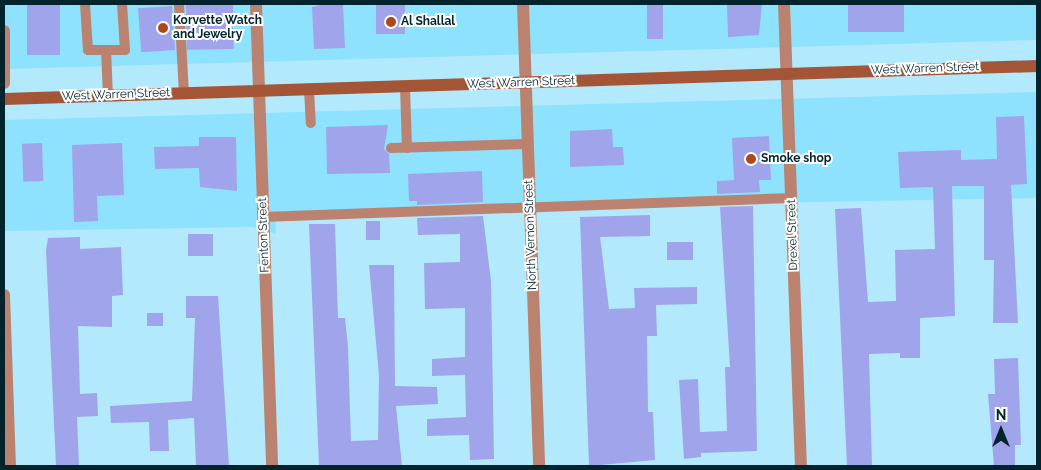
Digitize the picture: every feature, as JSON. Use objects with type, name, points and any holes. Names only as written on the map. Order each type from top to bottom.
[{"type":"main road","name":"West Warren Street","points":[[4,99],[1037,66]]},
{"type":"street","name":"Fenton Street","points":[[256,4],[272,466]]},
{"type":"street","name":"North Vernon Street","points":[[523,4],[539,466]]},
{"type":"street","name":"Drexel Street","points":[[784,4],[801,466]]},
{"type":"street","points":[[4,32],[4,83]]},
{"type":"street","points":[[4,295],[10,466]]},
{"type":"lane","points":[[85,4],[88,50],[125,50],[122,4]]},
{"type":"lane","points":[[179,4],[184,93]]},
{"type":"lane","points":[[106,50],[108,96]]},
{"type":"lane","points":[[406,86],[407,148]]},
{"type":"lane","points":[[309,89],[311,124]]},
{"type":"lane","points":[[391,148],[528,144]]},
{"type":"lane","points":[[263,216],[792,198]]},
{"type":"shaded area","points":[[4,4],[1037,4],[1037,40],[4,69]]},
{"type":"shaded area","points":[[1037,92],[1037,198],[275,212],[276,234],[252,227],[4,231],[4,120]]},
{"type":"building","points":[[27,4],[60,4],[60,55],[27,55]]},
{"type":"building","points":[[233,4],[234,49],[187,50],[186,5]]},
{"type":"building","points":[[324,4],[343,4],[345,48],[314,49],[312,7]]},
{"type":"building","name":"Al Shallal","points":[[376,4],[405,4],[405,34],[376,34]]},
{"type":"building","points":[[647,4],[663,4],[663,39],[647,39]]},
{"type":"building","points":[[727,4],[762,4],[759,35],[728,37]]},
{"type":"building","points":[[848,4],[904,4],[904,32],[848,32]]},
{"type":"building","points":[[172,6],[175,50],[141,52],[138,8]]},
{"type":"building","points":[[1024,116],[1027,184],[1011,185],[1018,323],[993,323],[994,260],[984,260],[984,186],[952,186],[955,316],[920,318],[920,358],[900,358],[900,353],[869,354],[872,466],[847,466],[835,209],[861,208],[868,302],[896,301],[895,250],[935,249],[933,187],[900,188],[898,152],[961,150],[961,160],[997,159],[996,117]]},
{"type":"building","points":[[388,125],[384,149],[389,154],[390,173],[327,174],[326,127]]},
{"type":"building","points":[[612,129],[613,147],[623,147],[624,165],[570,167],[570,131]]},
{"type":"building","name":"Smoke shop","points":[[769,136],[771,180],[759,180],[760,192],[717,194],[717,181],[734,180],[732,138]]},
{"type":"building","points":[[199,137],[236,137],[237,191],[200,187],[199,168],[155,169],[154,147],[199,146]]},
{"type":"building","points":[[42,143],[43,181],[23,182],[22,144]]},
{"type":"building","points":[[122,143],[124,195],[97,196],[98,221],[74,222],[72,145]]},
{"type":"building","points":[[482,171],[483,202],[417,205],[417,201],[409,201],[408,174]]},
{"type":"building","points":[[753,206],[757,451],[701,453],[701,457],[684,459],[679,380],[698,379],[700,432],[727,431],[725,367],[730,367],[720,207]]},
{"type":"building","points":[[650,215],[650,236],[600,237],[609,309],[635,308],[634,288],[697,287],[697,304],[656,305],[657,336],[647,336],[648,412],[653,412],[655,460],[589,466],[580,217]]},
{"type":"building","points":[[483,216],[491,281],[494,459],[470,460],[469,435],[427,436],[427,419],[466,417],[465,375],[432,376],[432,359],[465,357],[465,308],[425,309],[424,263],[460,262],[460,234],[418,235],[417,218]]},
{"type":"building","points":[[366,221],[380,221],[380,240],[366,240]]},
{"type":"building","points":[[309,224],[335,224],[338,318],[345,318],[348,347],[351,441],[378,440],[379,376],[369,265],[394,265],[395,386],[437,387],[438,404],[396,406],[402,466],[319,466]]},
{"type":"building","points":[[188,234],[213,234],[213,256],[188,256]]},
{"type":"building","points":[[80,237],[80,249],[121,247],[123,295],[112,296],[112,327],[78,326],[80,394],[97,393],[98,416],[77,417],[79,466],[56,466],[46,250],[48,238]]},
{"type":"building","points":[[667,242],[693,242],[693,260],[667,260]]},
{"type":"building","points":[[186,296],[218,296],[229,466],[196,466],[194,418],[168,420],[169,451],[150,451],[149,422],[111,423],[110,406],[192,401],[195,318],[186,318]]},
{"type":"building","points":[[147,313],[163,313],[163,326],[147,326]]},
{"type":"building","points":[[1018,358],[1021,445],[1015,445],[1015,466],[994,466],[988,394],[995,394],[994,359]]},
{"type":"place","name":"Al Shallal","points":[[391,22]]},
{"type":"place","name":"Korvette Watch and Jewelry","points":[[163,28]]},
{"type":"place","name":"Smoke shop","points":[[751,159]]}]
